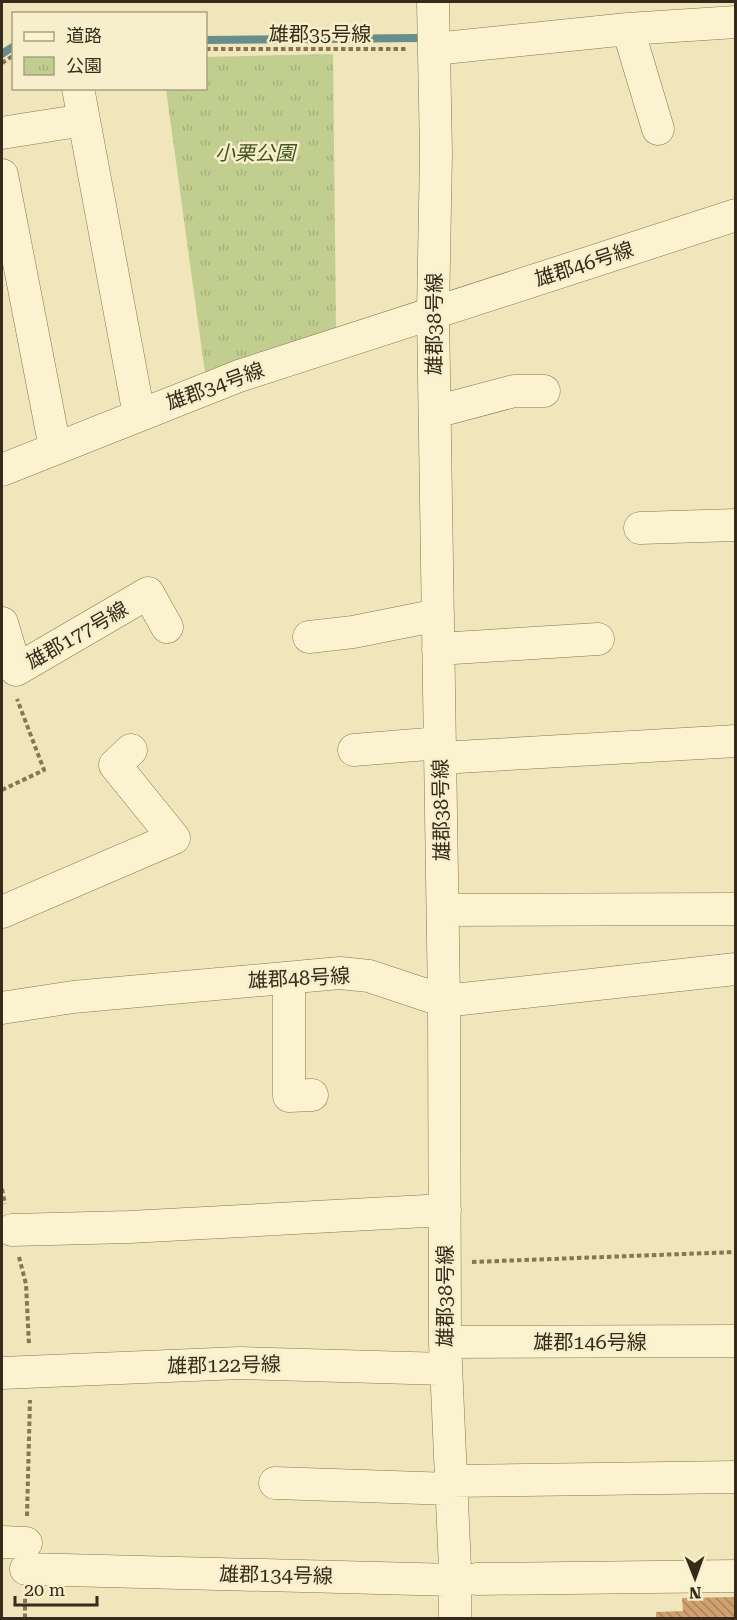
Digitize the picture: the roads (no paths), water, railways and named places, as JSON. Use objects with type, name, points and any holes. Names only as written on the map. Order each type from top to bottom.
[{"type":"street","name":"雄郡38号線","points":[[433,2],[436,153],[433,314],[444,1001],[446,1356],[451,1485],[466,1579],[455,1618]]},
{"type":"street","points":[[434,49],[628,29],[735,22]]},
{"type":"street","points":[[628,29],[658,129]]},
{"type":"street","points":[[78,90],[139,415]]},
{"type":"street","points":[[2,133],[84,120]]},
{"type":"street","points":[[2,175],[55,448]]},
{"type":"street","name":"雄郡46号線","points":[[433,314],[735,215]]},
{"type":"street","name":"雄郡34号線","points":[[2,470],[239,376],[433,314]]},
{"type":"street","points":[[435,412],[514,392],[544,391]]},
{"type":"street","points":[[640,528],[735,525]]},
{"type":"street","name":"雄郡177号線","points":[[2,623],[16,670],[148,593],[167,627]]},
{"type":"street","points":[[309,637],[353,632],[438,615]]},
{"type":"street","points":[[438,649],[598,639]]},
{"type":"street","points":[[354,750],[440,750],[735,741]]},
{"type":"street","points":[[2,912],[174,838],[115,765],[131,750]]},
{"type":"street","points":[[442,910],[735,909]]},
{"type":"street","name":"雄郡48号線","points":[[2,1008],[73,997],[340,973],[369,976],[444,1001],[735,969]]},
{"type":"street","points":[[289,978],[289,1096],[312,1095]]},
{"type":"street","points":[[12,1230],[129,1227],[445,1209]]},
{"type":"street","name":"雄郡146号線","points":[[446,1356],[735,1341]]},
{"type":"street","name":"雄郡122号線","points":[[2,1373],[446,1356]]},
{"type":"street","points":[[275,1483],[451,1485],[735,1477]]},
{"type":"street","name":"雄郡134号線","points":[[18,1552],[466,1579],[735,1576]]},
{"type":"waterway","points":[[207,40],[420,38]]},
{"type":"waterway","points":[[2,54],[12,47]]},
{"type":"park label","name":"小栗公園","points":[[255,153]]}]
